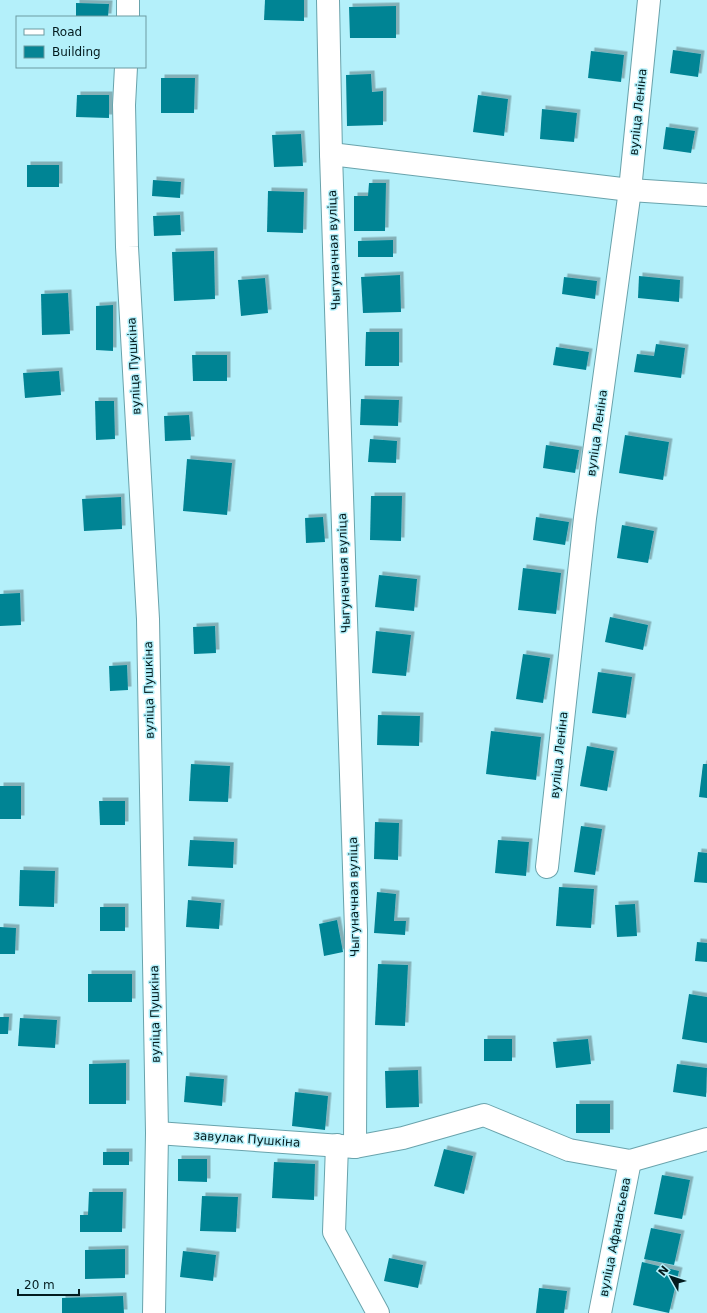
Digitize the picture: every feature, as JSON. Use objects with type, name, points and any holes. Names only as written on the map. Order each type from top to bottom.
[{"type":"street","points":[[128,0],[128,16]]},
{"type":"street","name":"Чыгуначная вуліца","points":[[328,0],[331,154],[356,930],[346,1146]]},
{"type":"street","name":"вуліца Леніна","points":[[547,867],[585,518],[630,190],[649,0]]},
{"type":"street","name":"вуліца Пушкіна","points":[[126,68],[124,105],[128,247],[148,619],[158,1133],[154,1313]]},
{"type":"street","points":[[331,154],[630,190],[707,195]]},
{"type":"street","name":"завулак Пушкіна","points":[[158,1133],[346,1146],[403,1138],[484,1115],[569,1150],[630,1161],[707,1139]]},
{"type":"street","points":[[346,1146],[334,1232],[378,1313]]},
{"type":"street","name":"вуліца Афанасьева","points":[[600,1313],[630,1161]]},
{"type":"building","points":[[265,0],[304,0],[304,21],[264,20]]},
{"type":"building","points":[[76,3],[109,4],[108,16],[76,16]]},
{"type":"building","points":[[396,6],[396,38],[350,38],[349,7]]},
{"type":"building","points":[[673,50],[701,54],[698,77],[670,73]]},
{"type":"building","points":[[591,51],[624,55],[621,82],[588,78]]},
{"type":"building","points":[[371,74],[372,92],[383,91],[383,125],[347,126],[346,75]]},
{"type":"building","points":[[161,78],[195,78],[194,113],[161,113]]},
{"type":"building","points":[[77,95],[109,95],[109,118],[76,117]]},
{"type":"building","points":[[478,95],[508,99],[504,136],[473,132]]},
{"type":"building","points":[[542,109],[577,113],[574,142],[540,139]]},
{"type":"building","points":[[666,127],[695,131],[691,153],[663,149]]},
{"type":"building","points":[[301,134],[303,166],[274,167],[272,135]]},
{"type":"building","points":[[27,165],[59,165],[59,187],[27,187]]},
{"type":"building","points":[[153,180],[181,182],[180,198],[152,196]]},
{"type":"building","points":[[369,183],[386,183],[385,231],[354,231],[354,196],[368,196]]},
{"type":"building","points":[[268,191],[304,192],[303,233],[267,232]]},
{"type":"building","points":[[180,215],[181,235],[154,236],[153,216]]},
{"type":"building","points":[[393,240],[393,257],[358,257],[358,241]]},
{"type":"building","points":[[214,251],[215,299],[174,301],[172,252]]},
{"type":"building","points":[[400,275],[401,312],[363,313],[361,277]]},
{"type":"building","points":[[639,276],[680,280],[679,302],[638,298]]},
{"type":"building","points":[[564,277],[597,281],[595,299],[562,294]]},
{"type":"building","points":[[265,278],[268,313],[241,316],[238,280]]},
{"type":"building","points":[[68,293],[70,334],[42,335],[41,294]]},
{"type":"building","points":[[113,305],[113,351],[96,350],[96,306]]},
{"type":"building","points":[[366,332],[399,332],[399,366],[365,366]]},
{"type":"building","points":[[656,344],[685,348],[681,378],[634,372],[637,354],[654,356]]},
{"type":"building","points":[[556,347],[589,352],[586,370],[553,365]]},
{"type":"building","points":[[192,355],[227,355],[227,381],[193,381]]},
{"type":"building","points":[[59,371],[61,395],[25,398],[23,373]]},
{"type":"building","points":[[361,399],[399,400],[398,426],[360,425]]},
{"type":"building","points":[[95,401],[114,401],[115,439],[96,440]]},
{"type":"building","points":[[189,415],[191,440],[165,441],[164,416]]},
{"type":"building","points":[[625,435],[669,442],[663,480],[619,473]]},
{"type":"building","points":[[370,439],[397,441],[396,463],[368,462]]},
{"type":"building","points":[[546,445],[579,450],[575,473],[543,468]]},
{"type":"building","points":[[187,459],[232,463],[227,515],[183,511]]},
{"type":"building","points":[[371,496],[402,496],[401,541],[370,540]]},
{"type":"building","points":[[121,497],[122,529],[84,531],[82,499]]},
{"type":"building","points":[[323,517],[325,542],[306,543],[305,518]]},
{"type":"building","points":[[536,517],[569,522],[565,545],[533,540]]},
{"type":"building","points":[[622,525],[654,531],[648,563],[617,558]]},
{"type":"building","points":[[523,568],[561,573],[556,614],[518,610]]},
{"type":"building","points":[[379,575],[417,579],[414,611],[375,607]]},
{"type":"building","points":[[20,593],[21,625],[0,626],[0,594]]},
{"type":"building","points":[[610,617],[648,625],[643,650],[605,642]]},
{"type":"building","points":[[215,626],[216,653],[194,654],[193,627]]},
{"type":"building","points":[[376,631],[411,635],[406,676],[372,673]]},
{"type":"building","points":[[523,654],[550,658],[543,703],[516,699]]},
{"type":"building","points":[[127,665],[128,690],[110,691],[109,666]]},
{"type":"building","points":[[598,672],[632,677],[626,718],[592,713]]},
{"type":"building","points":[[378,715],[420,716],[419,746],[377,745]]},
{"type":"building","points":[[491,731],[541,737],[536,780],[486,774]]},
{"type":"building","points":[[587,746],[614,751],[607,791],[580,786]]},
{"type":"building","points":[[191,764],[230,766],[228,802],[189,801]]},
{"type":"building","points":[[703,764],[707,764],[707,798],[699,797]]},
{"type":"building","points":[[0,786],[21,786],[21,819],[0,819]]},
{"type":"building","points":[[99,801],[125,801],[125,825],[100,825]]},
{"type":"building","points":[[375,822],[399,823],[398,860],[374,859]]},
{"type":"building","points":[[581,826],[602,829],[595,875],[574,872]]},
{"type":"building","points":[[190,840],[234,842],[233,868],[188,866]]},
{"type":"building","points":[[498,840],[529,842],[526,876],[495,873]]},
{"type":"building","points":[[698,852],[707,853],[707,883],[694,882]]},
{"type":"building","points":[[20,870],[55,871],[54,907],[19,906]]},
{"type":"building","points":[[559,887],[594,889],[591,928],[556,926]]},
{"type":"building","points":[[377,892],[396,894],[394,921],[406,921],[405,935],[374,933]]},
{"type":"building","points":[[188,900],[221,903],[219,929],[186,927]]},
{"type":"building","points":[[635,904],[637,936],[617,937],[615,905]]},
{"type":"building","points":[[100,907],[125,907],[125,931],[100,931]]},
{"type":"building","points":[[337,920],[343,952],[324,956],[319,924]]},
{"type":"building","points":[[0,927],[16,928],[15,954],[0,954]]},
{"type":"building","points":[[697,942],[707,943],[707,962],[695,961]]},
{"type":"building","points":[[378,964],[408,965],[405,1026],[375,1025]]},
{"type":"building","points":[[88,974],[132,974],[132,1002],[88,1002]]},
{"type":"building","points":[[689,994],[707,997],[707,1043],[682,1039]]},
{"type":"building","points":[[0,1017],[9,1017],[8,1034],[0,1034]]},
{"type":"building","points":[[20,1018],[57,1020],[55,1048],[18,1046]]},
{"type":"building","points":[[484,1039],[512,1039],[512,1061],[484,1061]]},
{"type":"building","points":[[588,1039],[591,1064],[556,1068],[553,1042]]},
{"type":"building","points":[[126,1063],[126,1104],[89,1104],[89,1064]]},
{"type":"building","points":[[677,1064],[707,1068],[706,1097],[673,1092]]},
{"type":"building","points":[[418,1070],[419,1107],[386,1108],[385,1071]]},
{"type":"building","points":[[186,1076],[224,1079],[222,1106],[184,1102]]},
{"type":"building","points":[[295,1092],[328,1096],[325,1130],[292,1126]]},
{"type":"building","points":[[576,1104],[610,1104],[610,1133],[576,1133]]},
{"type":"building","points":[[444,1149],[473,1156],[464,1194],[434,1186]]},
{"type":"building","points":[[103,1152],[129,1152],[129,1165],[103,1165]]},
{"type":"building","points":[[178,1159],[207,1159],[207,1182],[178,1181]]},
{"type":"building","points":[[274,1162],[315,1164],[314,1200],[272,1198]]},
{"type":"building","points":[[662,1175],[690,1180],[682,1219],[654,1214]]},
{"type":"building","points":[[89,1192],[123,1192],[122,1232],[80,1232],[80,1215],[88,1215]]},
{"type":"building","points":[[202,1196],[238,1197],[236,1232],[200,1231]]},
{"type":"building","points":[[651,1228],[681,1234],[674,1265],[644,1259]]},
{"type":"building","points":[[125,1249],[125,1278],[85,1279],[85,1250]]},
{"type":"building","points":[[183,1251],[216,1255],[213,1281],[180,1277]]},
{"type":"building","points":[[389,1258],[423,1265],[418,1288],[384,1281]]},
{"type":"building","points":[[642,1262],[679,1271],[669,1313],[633,1305]]},
{"type":"building","points":[[539,1288],[567,1291],[564,1313],[536,1313]]},
{"type":"building","points":[[123,1296],[124,1313],[62,1313],[62,1298]]}]
